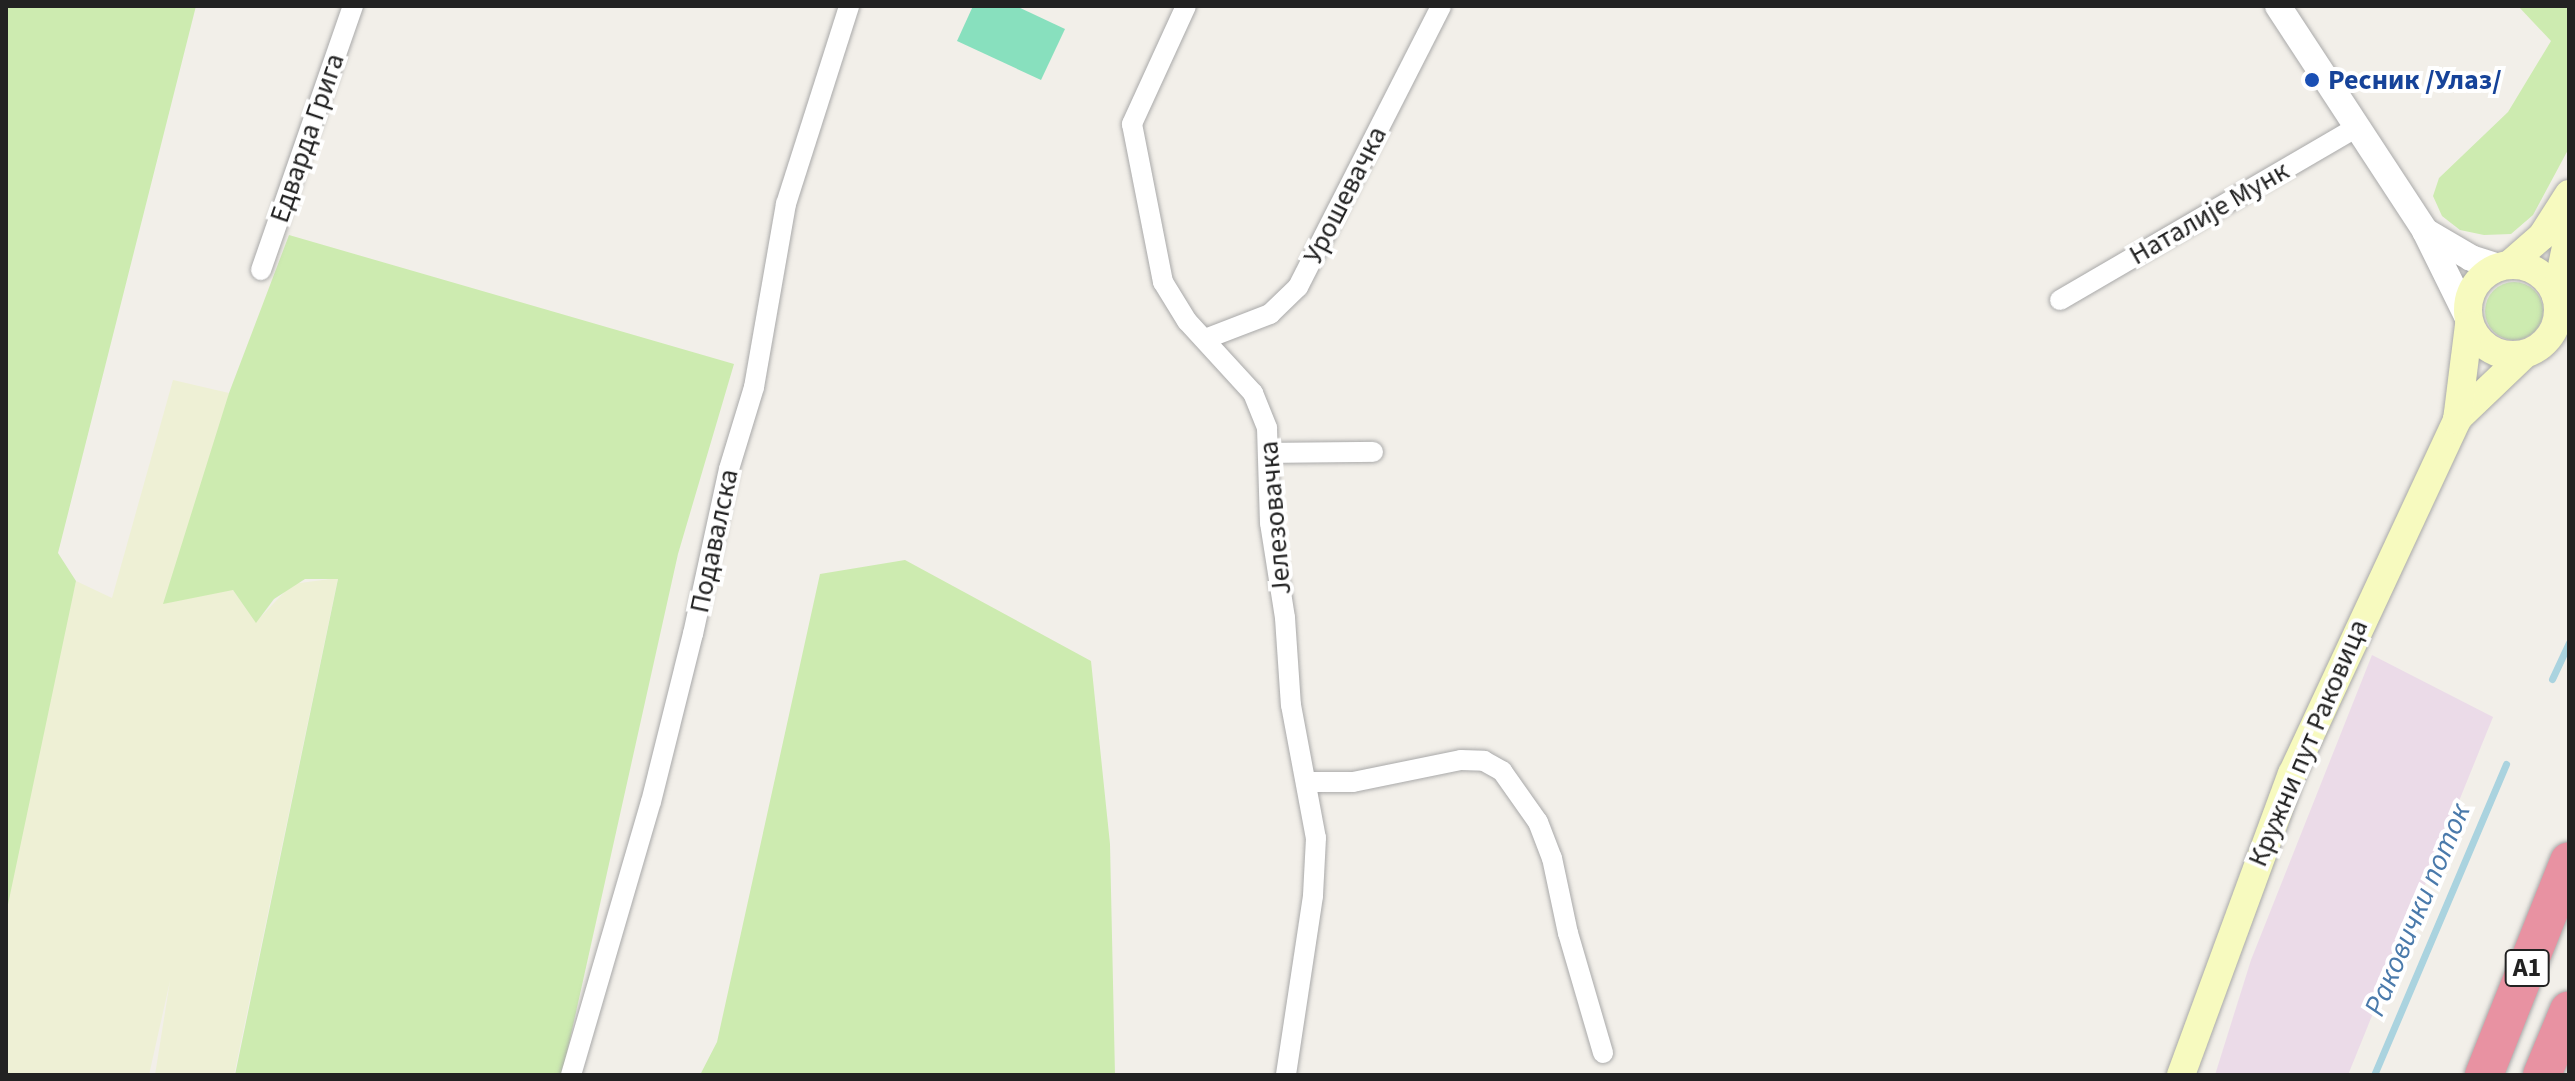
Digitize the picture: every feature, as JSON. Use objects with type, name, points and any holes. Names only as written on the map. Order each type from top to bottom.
[{"type":"highway","name":"A1","points":[[2484,1075],[2569,861]]},
{"type":"highway","name":"A1","points":[[2542,1075],[2569,1010]]},
{"type":"main road","points":[[2569,194],[2542,236],[2474,286],[2468,320],[2475,337],[2497,354],[2524,355],[2553,332],[2556,295],[2569,232]]},
{"type":"main road","points":[[2504,266],[2538,272],[2556,295]]},
{"type":"main road","name":"Кружни пут Раковица","points":[[2181,1075],[2292,774],[2457,420],[2468,320]]},
{"type":"main road","name":"Кружни пут Раковица","points":[[2457,420],[2524,355]]},
{"type":"street","name":"Едварда Грига","points":[[261,270],[353,6]]},
{"type":"street","name":"Подавалска","points":[[571,1075],[647,816],[693,634],[729,469],[754,387],[786,204],[849,6]]},
{"type":"street","name":"Јелезовачка","points":[[1186,6],[1132,124],[1157,267],[1178,309],[1253,393],[1263,413],[1270,453],[1270,523],[1285,618],[1294,730],[1308,782],[1316,866],[1286,1075]]},
{"type":"street","name":"Урошевачка","points":[[1205,339],[1270,314],[1298,287],[1441,6]]},
{"type":"street","points":[[2278,6],[2425,231],[2468,320]]},
{"type":"street","name":"Наталије Мунк","points":[[2060,300],[2357,127]]},
{"type":"street","points":[[2425,231],[2471,258],[2504,266]]},
{"type":"street","points":[[1270,453],[1373,452]]},
{"type":"street","points":[[1308,782],[1353,782],[1461,760],[1484,761],[1502,771],[1538,822],[1552,858],[1568,933],[1603,1053]]},
{"type":"shaded area","points":[[2372,655],[2493,717],[2348,1075],[2215,1075],[2251,960]]},
{"type":"green space","points":[[6,6],[196,6],[58,553],[76,581],[6,914]]},
{"type":"green space","points":[[973,6],[1016,6],[1065,29],[1041,80],[957,41]]},
{"type":"green space","points":[[2518,6],[2569,6],[2569,148],[2533,215],[2511,234],[2484,235],[2460,230],[2442,216],[2433,196],[2439,178],[2508,112],[2551,41]]},
{"type":"green space","points":[[289,235],[734,364],[678,554],[562,1075],[235,1075],[338,579],[305,579],[274,599],[256,623],[233,590],[163,604],[229,393]]},
{"type":"green space","points":[[2514,282],[2525,284],[2534,291],[2541,300],[2541,322],[2534,331],[2525,338],[2514,340],[2503,338],[2494,331],[2487,322],[2485,311],[2487,300],[2494,291],[2503,284]]},
{"type":"green space","points":[[173,380],[229,393],[221,431],[214,590],[233,590],[256,622],[292,584],[338,578],[234,1075],[155,1075],[170,981],[149,1075],[6,1075],[6,876],[25,793],[76,581],[112,598]]},
{"type":"green space","points":[[905,560],[1091,661],[1110,844],[1115,1075],[700,1075],[717,1042],[820,574]]},
{"type":"waterway","name":"Раковички поток","points":[[2552,679],[2569,643]]},
{"type":"waterway","name":"Раковички поток","points":[[2374,1075],[2506,764]]},
{"type":"place","name":"Ресник /Улаз/","points":[[2312,80]]}]
